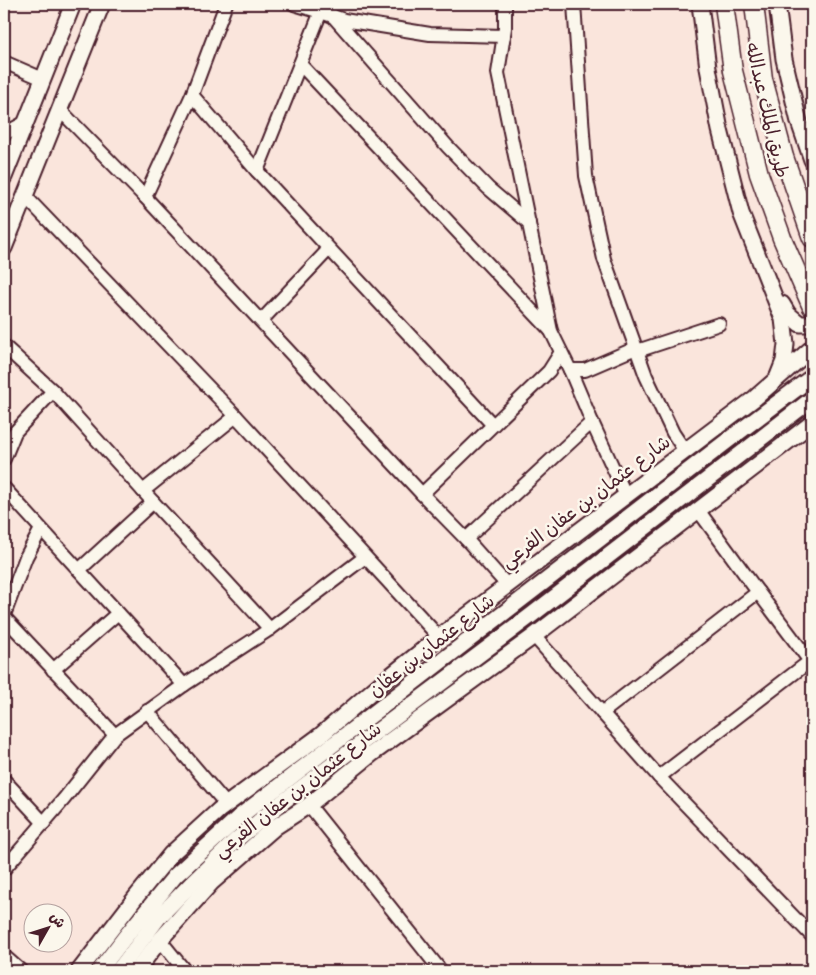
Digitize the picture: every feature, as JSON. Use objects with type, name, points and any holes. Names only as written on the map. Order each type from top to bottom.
[{"type":"highway","name":"طريق الملك عبدالله","points":[[724,4],[733,72],[759,174],[782,238],[810,304]]},
{"type":"highway","name":"طريق الملك عبدالله","points":[[754,4],[763,79],[784,157],[812,238]]},
{"type":"main road","points":[[4,177],[74,4]]},
{"type":"main road","points":[[4,248],[102,4]]},
{"type":"main road","points":[[700,4],[708,68],[720,130],[741,213],[783,319],[786,344],[784,361],[778,378]]},
{"type":"main road","points":[[778,4],[784,59],[799,122],[812,160]]},
{"type":"main road","points":[[763,270],[788,314],[800,324],[812,324]]},
{"type":"main road","name":"شارع عثمان بن عفان الفرعي","points":[[79,971],[171,854],[226,804],[321,735],[379,685],[506,585],[755,398],[812,348]]},
{"type":"main road","name":"شارع عثمان بن عفان","points":[[100,971],[125,937],[176,876],[239,817],[731,438],[812,378]]},
{"type":"main road","name":"شارع عثمان بن عفان","points":[[118,971],[159,917],[236,840],[284,801],[529,617],[812,399]]},
{"type":"main road","points":[[723,491],[797,410]]},
{"type":"main road","name":"شارع عثمان بن عفان الفرعي","points":[[136,971],[160,940],[212,882],[275,827],[309,805],[373,753],[534,636],[812,423]]},
{"type":"main road","points":[[532,566],[731,438]]},
{"type":"main road","points":[[463,666],[645,550]]},
{"type":"street","points":[[145,197],[192,95],[226,4]]},
{"type":"street","points":[[294,4],[326,10],[344,20],[430,34],[504,36]]},
{"type":"street","points":[[505,4],[505,28],[498,73],[551,331]]},
{"type":"street","points":[[574,4],[586,176],[604,259],[650,384],[673,433],[684,451]]},
{"type":"street","points":[[257,172],[300,64],[326,10]]},
{"type":"street","points":[[326,10],[448,147],[488,188],[529,223]]},
{"type":"street","points":[[4,62],[43,78]]},
{"type":"street","points":[[300,64],[551,331],[626,496]]},
{"type":"street","points":[[192,95],[257,172],[493,425]]},
{"type":"street","points":[[60,110],[145,197],[466,539],[506,585]]},
{"type":"street","points":[[4,134],[26,122]]},
{"type":"street","points":[[25,196],[236,416],[439,637]]},
{"type":"street","points":[[261,321],[329,249]]},
{"type":"street","points":[[570,370],[586,370],[636,350],[719,324]]},
{"type":"street","points":[[4,346],[53,391],[270,628]]},
{"type":"street","points":[[422,494],[549,371],[562,352]]},
{"type":"street","points":[[4,459],[15,432],[53,391]]},
{"type":"street","points":[[143,491],[236,416]]},
{"type":"street","points":[[466,539],[592,422]]},
{"type":"street","points":[[4,488],[184,685]]},
{"type":"street","points":[[79,570],[153,502]]},
{"type":"street","points":[[659,777],[811,662],[698,510]]},
{"type":"street","points":[[41,529],[26,557],[4,616],[115,735]]},
{"type":"street","points":[[4,869],[115,735],[184,685],[270,628],[365,558]]},
{"type":"street","points":[[602,713],[758,592]]},
{"type":"street","points":[[53,670],[118,613]]},
{"type":"street","points":[[534,636],[659,777],[812,936]]},
{"type":"street","points":[[147,712],[226,804]]},
{"type":"street","points":[[4,780],[44,823]]},
{"type":"street","points":[[309,805],[441,971]]},
{"type":"street","points":[[160,940],[185,971]]},
{"type":"street","points":[[4,956],[22,971]]}]
